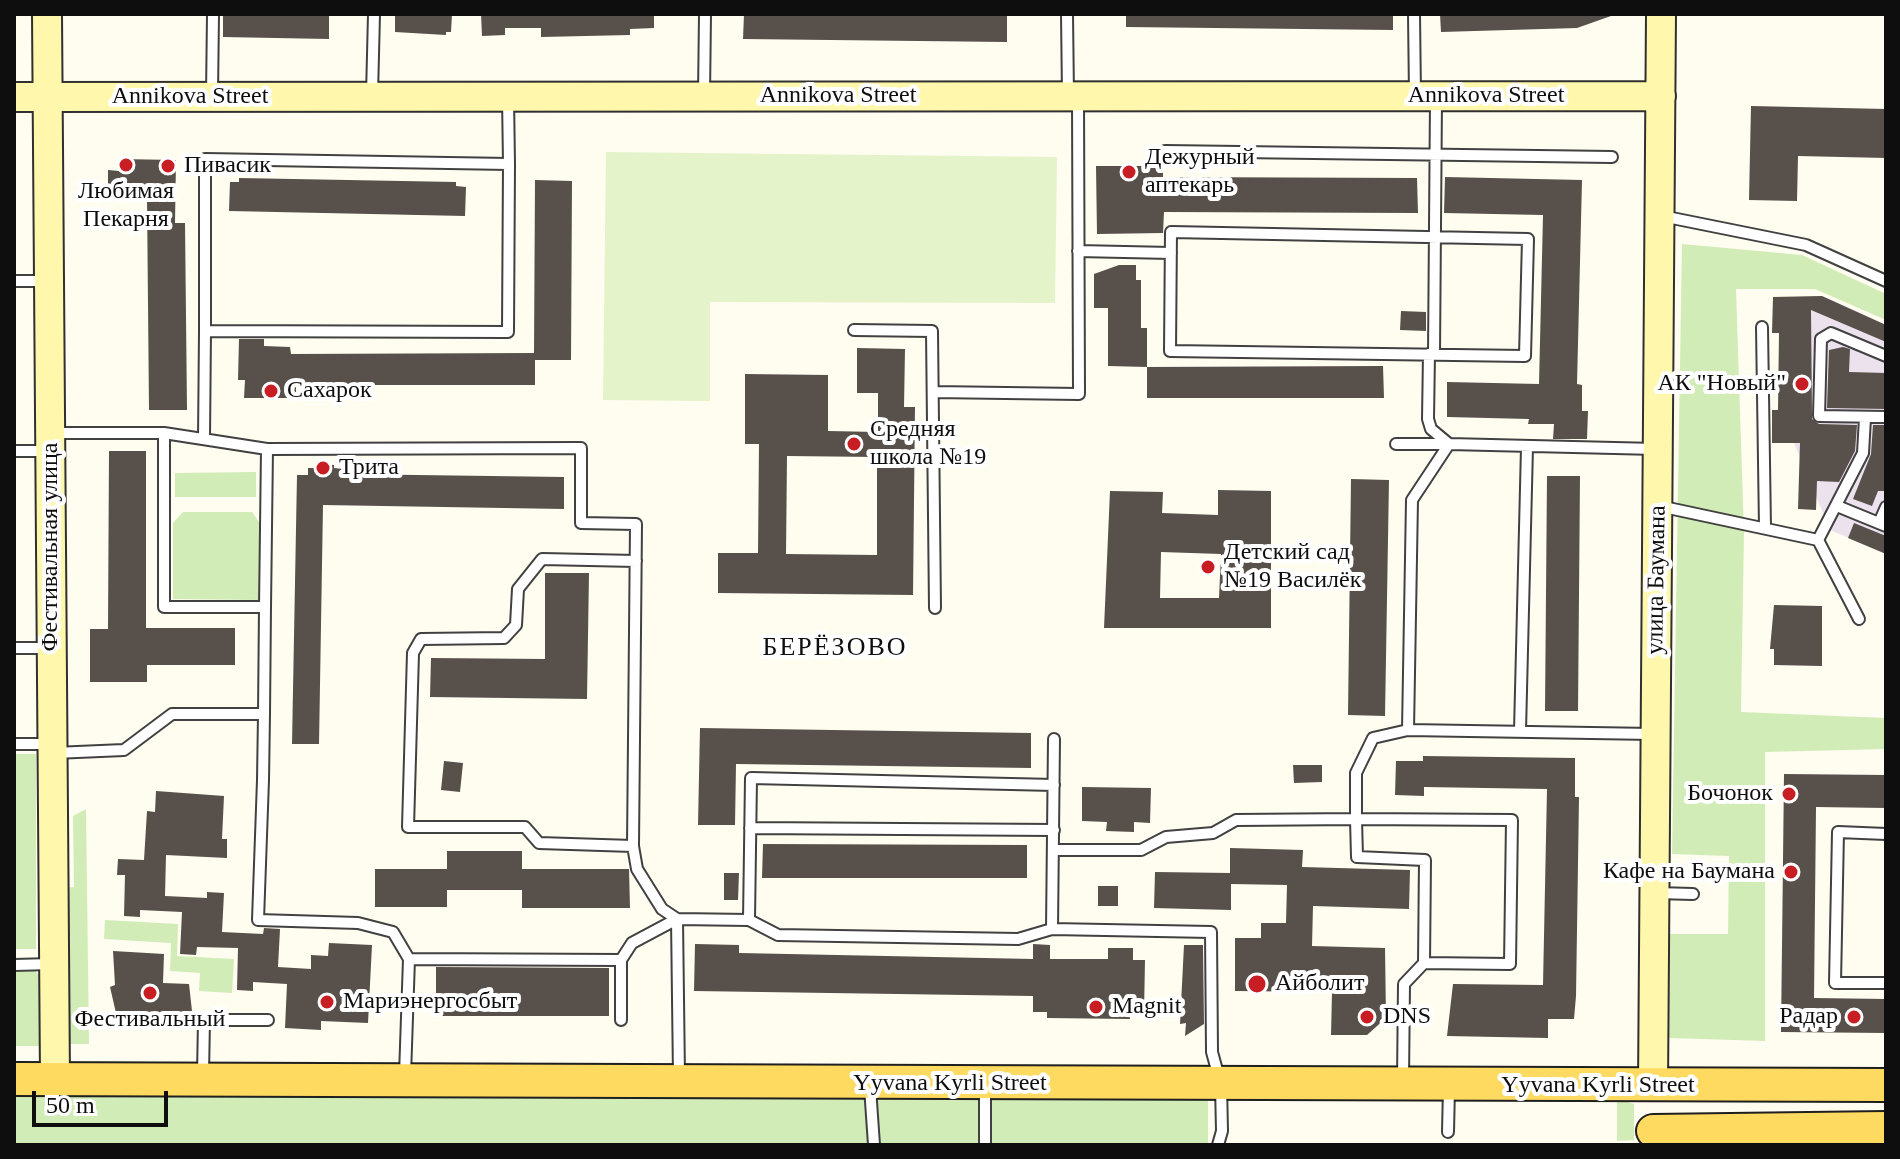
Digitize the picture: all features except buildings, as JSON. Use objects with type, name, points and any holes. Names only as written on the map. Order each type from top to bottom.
[{"type":"main road","name":"Yyvana Kyrli Street","points":[[14,1079],[1403,1086],[1886,1085]]},
{"type":"main road","name":"улица Баумана","points":[[1653,1086],[1653,1138]]},
{"type":"main road","name":"Yyvana Kyrli Street","points":[[1653,1138],[1886,1128]]},
{"type":"street","name":"Фестивальная улица","points":[[47,14],[55,1079]]},
{"type":"street","name":"улица Баумана","points":[[1653,1086],[1661,14]]},
{"type":"street","name":"Annikova Street","points":[[14,97],[1661,96]]},
{"type":"lane","points":[[212,97],[213,14]]},
{"type":"lane","points":[[372,97],[374,14]]},
{"type":"lane","points":[[704,96],[705,14]]},
{"type":"lane","points":[[933,392],[1079,394],[1078,251],[1067,14]]},
{"type":"lane","points":[[1414,14],[1436,155],[1428,419],[1431,429],[1449,444]]},
{"type":"lane","points":[[205,331],[508,332],[508,96]]},
{"type":"lane","points":[[1165,151],[1612,157]]},
{"type":"lane","points":[[204,439],[205,159],[509,164]]},
{"type":"lane","points":[[1660,215],[1806,245],[1885,279]]},
{"type":"lane","points":[[1171,232],[1528,239],[1525,356],[1170,351],[1171,253],[1171,232]]},
{"type":"lane","points":[[1078,251],[1171,253]]},
{"type":"lane","points":[[14,281],[48,281]]},
{"type":"lane","points":[[1762,327],[1765,528]]},
{"type":"lane","points":[[854,330],[932,331],[935,608]]},
{"type":"lane","points":[[1886,356],[1831,333],[1821,339],[1819,416],[1886,417]]},
{"type":"lane","points":[[1818,540],[1863,453],[1865,418]]},
{"type":"lane","points":[[164,433],[164,607],[265,607]]},
{"type":"lane","points":[[14,451],[50,442],[164,433],[267,449],[581,448],[581,523],[636,524],[633,846],[641,877],[662,909],[677,919]]},
{"type":"lane","points":[[1396,444],[1658,449]]},
{"type":"lane","points":[[1408,730],[1412,500],[1449,444]]},
{"type":"lane","points":[[1520,731],[1527,447]]},
{"type":"lane","points":[[267,449],[258,920],[358,923],[393,932],[409,959],[405,1081]]},
{"type":"lane","points":[[1657,506],[1818,540],[1859,619]]},
{"type":"lane","points":[[1837,506],[1883,525],[1886,507]]},
{"type":"lane","points":[[633,846],[539,843],[525,827],[408,827],[413,653],[421,639],[504,638],[516,625],[518,589],[542,559],[636,561]]},
{"type":"lane","points":[[14,648],[51,648]]},
{"type":"lane","points":[[14,744],[52,749],[124,750],[172,714],[264,714]]},
{"type":"lane","points":[[1403,1086],[1404,984],[1424,963],[1425,860],[1357,857],[1356,773],[1373,738],[1408,730],[1655,734]]},
{"type":"lane","points":[[1052,929],[1054,739]]},
{"type":"lane","points":[[749,920],[751,778],[1054,785]]},
{"type":"lane","points":[[1053,850],[1141,850],[1166,837],[1213,833],[1236,820],[1512,820],[1510,964],[1424,963]]},
{"type":"lane","points":[[750,828],[1054,830]]},
{"type":"lane","points":[[1886,834],[1838,832],[1835,983],[1886,983]]},
{"type":"lane","points":[[1654,893],[1693,894]]},
{"type":"lane","points":[[677,919],[679,1083]]},
{"type":"lane","points":[[621,1020],[621,960],[632,943],[677,919],[749,920],[778,935],[1018,939],[1052,929],[1211,932],[1212,1052],[1221,1085],[1222,1131],[1218,1145]]},
{"type":"lane","points":[[409,959],[621,960]]},
{"type":"lane","points":[[14,965],[54,964]]},
{"type":"lane","points":[[203,1080],[204,1020],[268,1020]]},
{"type":"lane","points":[[870,1083],[874,1145]]},
{"type":"lane","points":[[985,1084],[985,1145]]},
{"type":"lane","points":[[1448,1132],[1449,1086]]},
{"type":"shaded area","points":[[1822,296],[1886,325],[1886,554],[1830,530],[1794,443],[1795,297]]},
{"type":"green space","points":[[606,152],[1057,157],[1055,303],[710,302],[710,401],[603,400]]},
{"type":"green space","points":[[1682,244],[1802,255],[1886,294],[1886,320],[1815,289],[1736,289],[1744,533],[1741,712],[1886,718],[1886,749],[1765,752],[1765,1041],[1669,1038],[1670,934],[1728,934],[1729,856],[1672,854]]},
{"type":"green space","points":[[256,472],[256,497],[175,497],[175,473]]},
{"type":"green space","points":[[183,512],[252,512],[259,522],[259,600],[173,599],[173,523]]},
{"type":"green space","points":[[15,754],[36,754],[36,949],[15,949]]},
{"type":"green space","points":[[86,809],[89,1044],[64,1044],[62,888],[74,887],[73,816]]},
{"type":"green space","points":[[105,920],[178,924],[177,956],[234,959],[232,993],[199,991],[200,973],[170,971],[171,943],[104,939]]},
{"type":"green space","points":[[20,966],[32,968],[39,975],[39,1046],[15,1046],[15,970]]},
{"type":"green space","points":[[14,1097],[1208,1097],[1208,1145],[14,1145]]},
{"type":"green space","points":[[1617,1099],[1634,1104],[1634,1140],[1617,1141]]},
{"type":"place","name":"Любимая Пекарня","points":[[126,165]]},
{"type":"place","name":"Пивасик","points":[[168,166]]},
{"type":"place","name":"Дежурный аптекарь","points":[[1129,172]]},
{"type":"place","name":"АК \"Новый\"","points":[[1802,384]]},
{"type":"place","name":"Сахарок","points":[[271,391]]},
{"type":"place","name":"Средняя школа №19","points":[[854,444]]},
{"type":"place","name":"Трита","points":[[323,468]]},
{"type":"place","name":"Детский сад №19 Василёк","points":[[1208,567]]},
{"type":"place","name":"Бочонок","points":[[1789,794]]},
{"type":"place","name":"Кафе на Баумана","points":[[1791,872]]},
{"type":"place","name":"Айболит","points":[[1257,984]]},
{"type":"place","name":"Фестивальный","points":[[150,993]]},
{"type":"place","name":"Мариэнергосбыт","points":[[327,1002]]},
{"type":"place","name":"Magnit","points":[[1096,1007]]},
{"type":"place","name":"DNS","points":[[1367,1017]]},
{"type":"place","name":"Радар","points":[[1854,1017]]},
{"type":"district","name":"БЕРЁЗОВО","points":[[835,648]]}]
